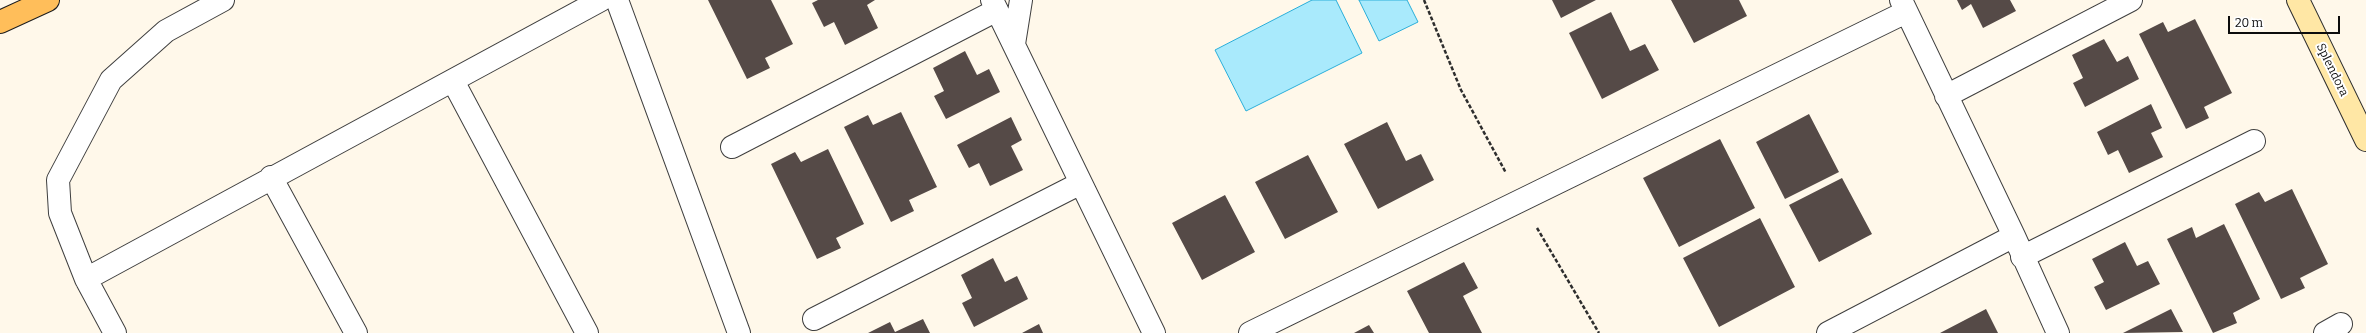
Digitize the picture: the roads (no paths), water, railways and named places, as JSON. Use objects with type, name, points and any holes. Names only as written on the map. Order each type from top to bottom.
[{"type":"main road","points":[[0,22],[48,0]]},
{"type":"street","points":[[116,333],[86,279],[60,213],[58,180],[111,80],[166,31],[223,0]]},
{"type":"street","points":[[86,279],[601,0]]},
{"type":"street","points":[[617,0],[739,333]]},
{"type":"street","points":[[1014,44],[1021,0]]},
{"type":"street","points":[[1946,96],[2131,0]]},
{"type":"street","name":"Splendora","points":[[2298,0],[2366,140]]},
{"type":"street","points":[[732,147],[994,5],[1154,333]]},
{"type":"street","points":[[1250,333],[1521,201],[1904,6],[2014,236],[2022,257],[2058,333]]},
{"type":"street","points":[[453,81],[587,333]]},
{"type":"street","points":[[2022,257],[2254,141]]},
{"type":"street","points":[[272,177],[356,333]]},
{"type":"street","points":[[814,319],[1081,183]]},
{"type":"street","points":[[1828,333],[2014,236]]},
{"type":"water","points":[[1312,0],[1336,0],[1362,53],[1246,111],[1215,50]]},
{"type":"water","points":[[1359,0],[1407,0],[1418,22],[1379,41]]}]
